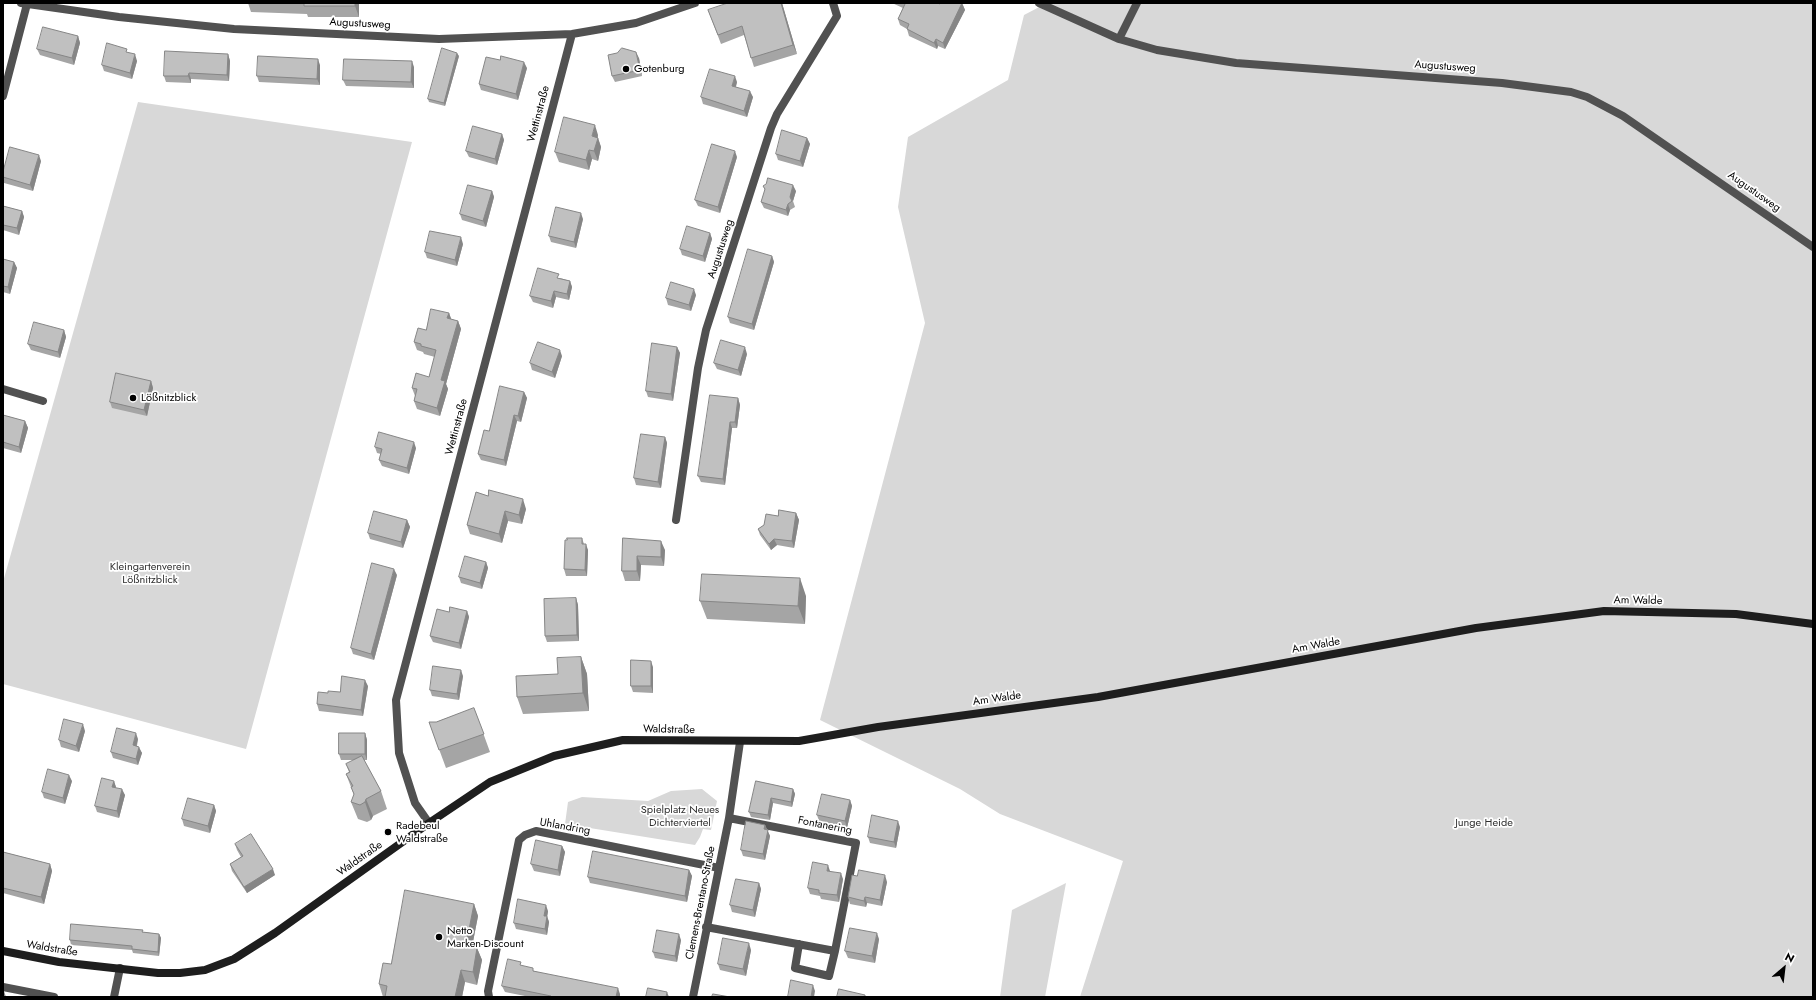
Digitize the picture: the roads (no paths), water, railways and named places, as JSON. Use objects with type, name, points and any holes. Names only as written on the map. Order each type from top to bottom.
[{"type":"street","name":"Augustusweg","points":[[24,4],[119,17],[234,29],[439,39],[572,34],[636,23],[695,3]]},
{"type":"street","name":"Augustusweg","points":[[676,520],[698,368],[706,330],[771,128],[777,114],[837,16],[833,3]]},
{"type":"street","name":"Augustusweg","points":[[1039,3],[1119,39],[1157,50],[1236,63],[1502,83],[1571,92],[1587,97],[1624,116],[1813,247]]},
{"type":"street","points":[[1119,39],[1138,3]]},
{"type":"street","points":[[3,96],[24,4]]},
{"type":"street","name":"Wettinstraße","points":[[429,823],[415,803],[399,752],[396,700],[572,34]]},
{"type":"street","points":[[3,389],[43,401]]},
{"type":"street","name":"Am Walde","points":[[824,736],[878,727],[1098,697],[1476,628],[1604,611],[1736,614],[1813,624]]},
{"type":"street","name":"Waldstraße","points":[[3,951],[58,962],[158,973],[180,973],[205,970],[234,959],[275,933],[429,823],[490,782],[554,756],[623,740],[740,742],[799,741],[824,736]]},
{"type":"street","name":"Clemens-Brentano-Straße","points":[[693,997],[729,818],[740,742]]},
{"type":"street","name":"Fontanering","points":[[729,818],[856,843],[829,976],[795,968],[799,944]]},
{"type":"street","name":"Uhlandring","points":[[489,997],[488,991],[518,840],[525,835],[536,831],[719,868]]},
{"type":"street","points":[[706,927],[835,951]]},
{"type":"street","points":[[114,997],[120,968]]},
{"type":"street","points":[[3,987],[54,997]]},
{"type":"place","name":"Gotenburg","points":[[626,69]]},
{"type":"place","name":"Lößnitzblick","points":[[133,398]]},
{"type":"place","name":"Radebeul Waldstraße","points":[[388,832]]},
{"type":"place","name":"Netto Marken-Discount","points":[[439,937]]},
{"type":"park label","name":"Kleingartenverein Lößnitzblick","points":[[150,573]]},
{"type":"park label","name":"Spielplatz Neues Dichterviertel","points":[[680,816]]},
{"type":"park label","name":"Junge Heide","points":[[1484,823]]}]
